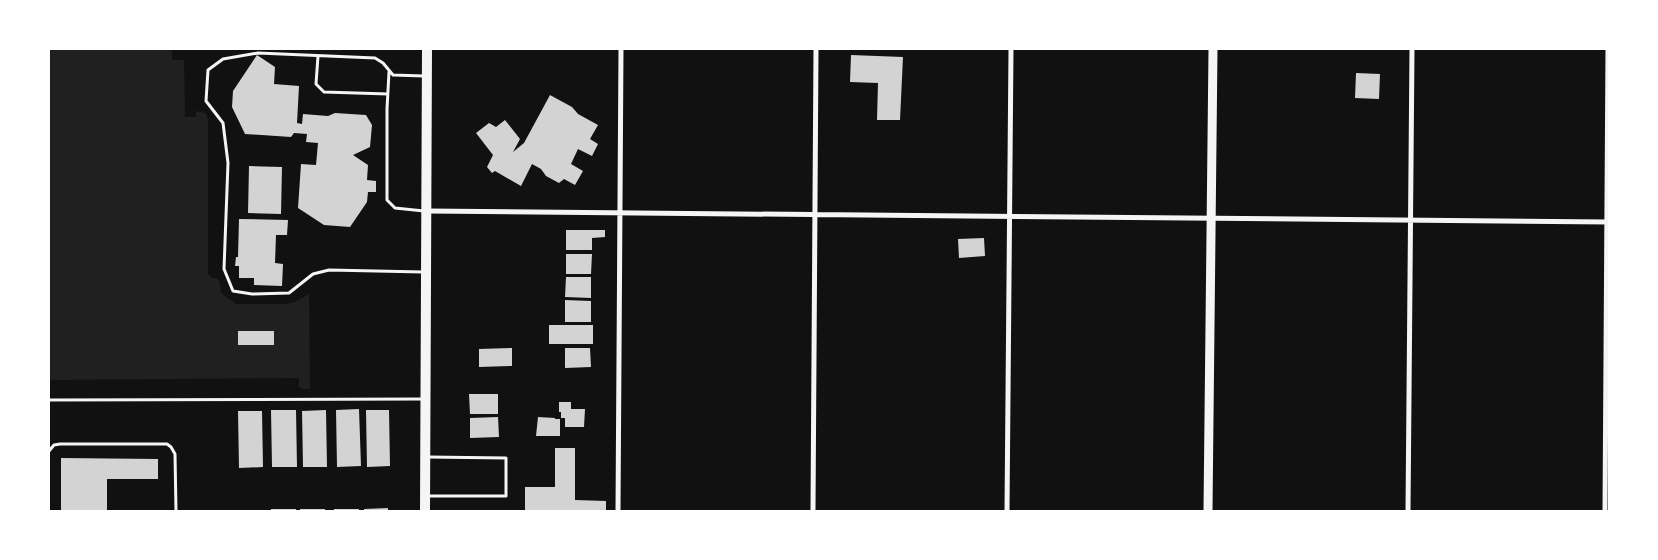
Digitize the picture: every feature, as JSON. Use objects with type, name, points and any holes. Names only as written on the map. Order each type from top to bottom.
[{"type":"main road","points":[[425,511],[427,49]]},
{"type":"street","points":[[618,511],[621,49]]},
{"type":"street","points":[[813,511],[816,49]]},
{"type":"street","points":[[1007,511],[1011,49]]},
{"type":"street","points":[[1208,511],[1213,49]]},
{"type":"street","points":[[1408,511],[1412,49]]},
{"type":"street","points":[[1605,511],[1608,49]]},
{"type":"street","points":[[426,212],[1608,222]]},
{"type":"lane","points":[[426,272],[329,270],[313,274],[289,293],[252,294],[233,291],[224,269],[228,163],[226,143],[223,123],[206,101],[208,70],[223,59],[258,53],[375,58],[383,63],[393,74],[427,76]]},
{"type":"lane","points":[[318,56],[316,84],[324,92],[388,94]]},
{"type":"lane","points":[[389,71],[387,200],[395,208],[426,212]]},
{"type":"lane","points":[[49,400],[426,399]]},
{"type":"lane","points":[[49,451],[54,445],[60,444],[167,444],[176,454],[176,511]]},
{"type":"lane","points":[[426,456],[506,458],[506,496],[426,496]]},
{"type":"shaded area","points":[[49,49],[172,49],[172,60],[184,60],[185,117],[196,117],[196,111],[205,113],[208,119],[208,275],[219,280],[221,293],[236,304],[286,304],[295,302],[309,294],[310,389],[299,387],[299,378],[49,380]]},
{"type":"building","points":[[257,55],[275,67],[274,84],[299,86],[297,123],[302,124],[303,114],[328,116],[335,113],[366,115],[372,125],[370,147],[353,155],[368,165],[367,180],[376,181],[376,192],[368,192],[367,202],[350,227],[324,225],[298,208],[301,164],[316,165],[318,143],[306,142],[307,134],[294,133],[291,137],[245,134],[232,107],[233,91]]},
{"type":"building","points":[[851,55],[903,57],[900,120],[877,120],[878,83],[850,82]]},
{"type":"building","points":[[1356,73],[1380,74],[1379,99],[1355,98]]},
{"type":"building","points":[[550,95],[598,125],[590,139],[598,144],[592,156],[578,149],[571,164],[583,171],[575,185],[564,179],[559,183],[546,176],[541,169],[532,164],[521,186],[495,171],[492,173],[487,167],[493,155],[476,133],[489,123],[496,127],[505,120],[520,139],[513,152],[524,143]]},
{"type":"building","points":[[249,166],[282,167],[281,214],[248,213]]},
{"type":"building","points":[[239,219],[288,220],[287,235],[276,235],[275,263],[283,264],[282,286],[254,285],[254,278],[239,278],[239,266],[235,266],[236,257],[238,257]]},
{"type":"building","points":[[566,230],[605,230],[605,237],[592,238],[592,250],[566,250]]},
{"type":"building","points":[[984,238],[985,256],[959,258],[958,239]]},
{"type":"building","points":[[566,254],[592,254],[591,274],[566,274]]},
{"type":"building","points":[[566,277],[591,277],[591,298],[565,297]]},
{"type":"building","points":[[565,300],[591,301],[591,322],[565,322]]},
{"type":"building","points":[[549,325],[593,325],[593,344],[549,344]]},
{"type":"building","points":[[238,331],[274,331],[274,345],[238,345]]},
{"type":"building","points":[[512,348],[512,366],[479,367],[479,349]]},
{"type":"building","points":[[565,348],[590,348],[591,367],[565,368]]},
{"type":"building","points":[[469,394],[498,394],[498,414],[470,414]]},
{"type":"building","points":[[559,402],[571,402],[571,409],[585,409],[584,427],[565,427],[565,418],[561,418],[561,412],[559,412]]},
{"type":"building","points":[[359,409],[361,466],[337,467],[336,410]]},
{"type":"building","points":[[271,410],[296,410],[297,467],[272,467]]},
{"type":"building","points":[[326,410],[327,467],[303,467],[302,411]]},
{"type":"building","points":[[366,410],[389,410],[390,466],[367,467]]},
{"type":"building","points":[[238,411],[262,411],[263,467],[239,468]]},
{"type":"building","points":[[498,417],[499,437],[470,438],[470,418]]},
{"type":"building","points":[[538,417],[560,419],[560,436],[536,436]]},
{"type":"building","points":[[555,448],[575,448],[575,500],[606,501],[606,511],[525,511],[525,487],[555,487]]},
{"type":"building","points":[[61,458],[158,459],[158,479],[107,479],[107,511],[61,511]]},
{"type":"building","points":[[388,508],[388,511],[364,511],[364,509]]},
{"type":"building","points":[[271,509],[296,509],[296,511],[271,511]]},
{"type":"building","points":[[300,509],[325,509],[325,511],[300,511]]},
{"type":"building","points":[[334,509],[359,509],[359,511],[334,511]]}]
